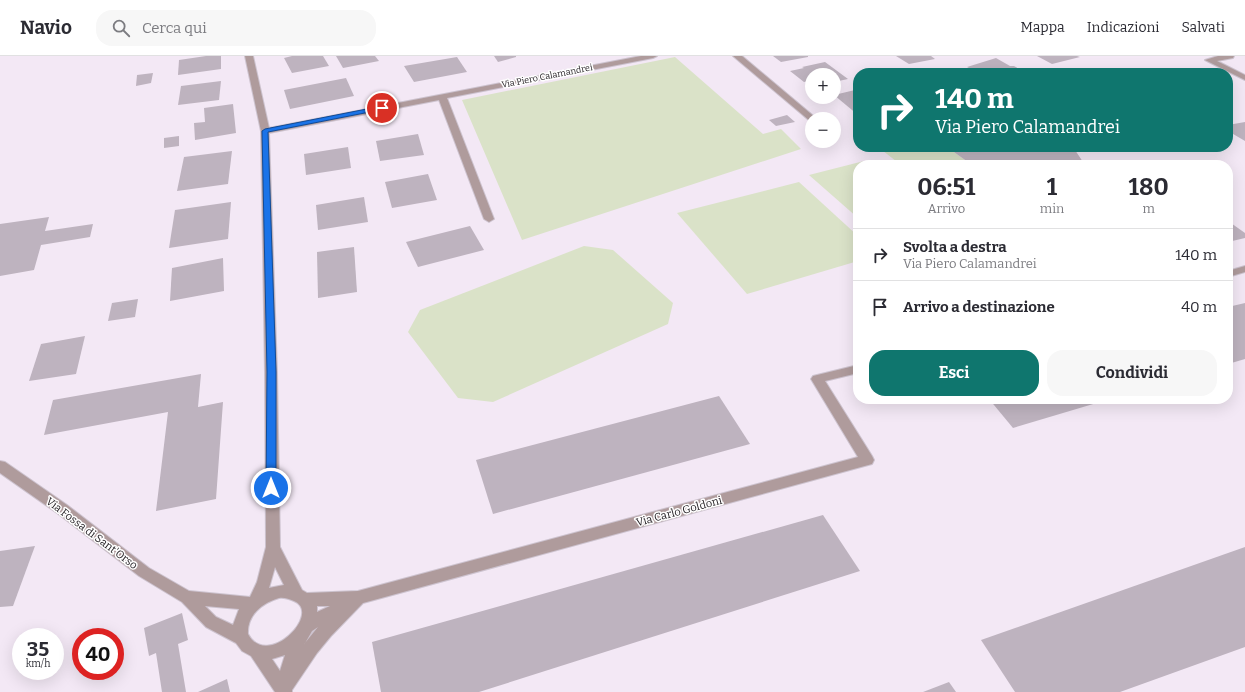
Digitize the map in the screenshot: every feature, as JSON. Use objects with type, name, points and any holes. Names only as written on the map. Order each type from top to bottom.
[{"type":"street","points":[[249,56],[265,131],[271,372],[273,547],[264,582],[255,603]]},
{"type":"street","name":"Via Piero Calamandrei","points":[[265,131],[653,56]]},
{"type":"street","points":[[737,56],[805,113]]},
{"type":"street","points":[[1225,68],[1209,60],[1230,56]]},
{"type":"street","points":[[1233,72],[1245,78]]},
{"type":"street","points":[[442,96],[490,219]]},
{"type":"street","points":[[1233,273],[1245,269]]},
{"type":"street","name":"Via Carlo Goldoni","points":[[308,625],[358,598],[867,460],[817,379],[853,370]]},
{"type":"street","name":"Via Fossa di Sant'Orso","points":[[0,466],[62,509],[144,572],[187,597],[211,622],[240,637]]},
{"type":"street","points":[[257,652],[270,652],[286,648],[298,638],[308,625],[311,612],[273,547]]},
{"type":"street","points":[[284,690],[257,652],[246,646],[240,637],[240,626],[245,614],[255,603],[269,594],[283,591],[301,596]]},
{"type":"street","name":"Via Carlo Goldoni","points":[[301,596],[358,598]]},
{"type":"street","name":"Via Fossa di Sant'Orso","points":[[187,597],[255,603]]},
{"type":"street","name":"Via Carlo Goldoni","points":[[284,690],[325,631],[358,598]]},
{"type":"street","points":[[284,690],[298,638]]},
{"type":"green space","points":[[675,57],[763,134],[781,129],[801,149],[522,240],[462,100]]},
{"type":"green space","points":[[884,152],[954,152],[965,160],[895,160]]},
{"type":"green space","points":[[853,164],[853,214],[809,175]]},
{"type":"green space","points":[[799,182],[853,231],[853,262],[747,294],[677,213]]},
{"type":"green space","points":[[584,246],[613,250],[673,303],[668,324],[493,402],[458,398],[408,332],[420,310]]},
{"type":"building","points":[[206,56],[221,56],[221,69],[178,75],[179,60]]},
{"type":"building","points":[[292,56],[323,56],[329,66],[292,73],[284,58]]},
{"type":"building","points":[[336,56],[375,56],[379,61],[343,68]]},
{"type":"building","points":[[494,56],[516,56],[516,57],[498,62]]},
{"type":"building","points":[[773,56],[808,56],[808,57],[781,62]]},
{"type":"building","points":[[896,56],[931,56],[935,59],[909,64]]},
{"type":"building","points":[[1037,56],[1077,56],[1080,57],[1052,64]]},
{"type":"building","points":[[457,57],[467,72],[414,82],[404,66]]},
{"type":"building","points":[[996,58],[1010,66],[1017,68],[969,68],[967,67]]},
{"type":"building","points":[[825,62],[833,68],[805,68],[804,82],[790,71],[804,68],[802,67]]},
{"type":"building","points":[[153,73],[151,83],[136,86],[137,75]]},
{"type":"building","points":[[841,74],[848,79],[841,80]]},
{"type":"building","points":[[346,78],[354,96],[290,109],[284,90]]},
{"type":"building","points":[[221,81],[219,100],[178,105],[181,86]]},
{"type":"building","points":[[853,90],[853,111],[841,101],[841,93]]},
{"type":"building","points":[[233,104],[236,133],[195,140],[194,123],[205,122],[204,108]]},
{"type":"building","points":[[787,115],[795,122],[776,126],[769,120]]},
{"type":"building","points":[[1245,122],[1245,141],[1233,134],[1233,124]]},
{"type":"building","points":[[418,134],[424,155],[380,161],[376,141]]},
{"type":"building","points":[[179,136],[179,146],[164,148],[164,138]]},
{"type":"building","points":[[348,147],[351,168],[306,175],[304,154]]},
{"type":"building","points":[[232,151],[228,184],[177,191],[184,157]]},
{"type":"building","points":[[954,152],[1076,152],[1082,160],[965,160]]},
{"type":"building","points":[[428,174],[437,200],[392,208],[385,182]]},
{"type":"building","points":[[364,197],[368,222],[318,230],[316,205]]},
{"type":"building","points":[[231,202],[228,239],[169,248],[175,210]]},
{"type":"building","points":[[49,217],[45,231],[93,224],[90,237],[41,245],[34,270],[0,276],[0,224]]},
{"type":"building","points":[[1233,225],[1245,233],[1245,238],[1233,241]]},
{"type":"building","points":[[470,226],[484,250],[418,267],[406,242]]},
{"type":"building","points":[[354,247],[357,292],[318,298],[317,252]]},
{"type":"building","points":[[223,258],[224,291],[170,301],[172,268]]},
{"type":"building","points":[[138,299],[135,317],[108,321],[112,303]]},
{"type":"building","points":[[1245,303],[1245,359],[1233,363],[1233,306]]},
{"type":"building","points":[[85,336],[76,374],[29,381],[41,344]]},
{"type":"building","points":[[201,374],[198,407],[223,402],[216,499],[156,511],[168,412],[44,435],[53,400]]},
{"type":"building","points":[[719,396],[750,444],[493,514],[476,460]]},
{"type":"building","points":[[993,404],[1093,404],[1013,428]]},
{"type":"building","points":[[823,515],[860,571],[479,692],[381,692],[372,642]]},
{"type":"building","points":[[35,546],[13,606],[0,607],[0,551]]},
{"type":"building","points":[[1245,547],[1245,647],[1120,692],[1015,692],[981,640]]},
{"type":"building","points":[[182,613],[188,640],[178,644],[186,692],[162,692],[156,653],[149,656],[144,628]]},
{"type":"building","points":[[227,679],[230,692],[198,692]]},
{"type":"building","points":[[949,682],[956,692],[923,692]]},
{"type":"route","points":[[271,488],[269,240],[265,131],[382,108]]}]
